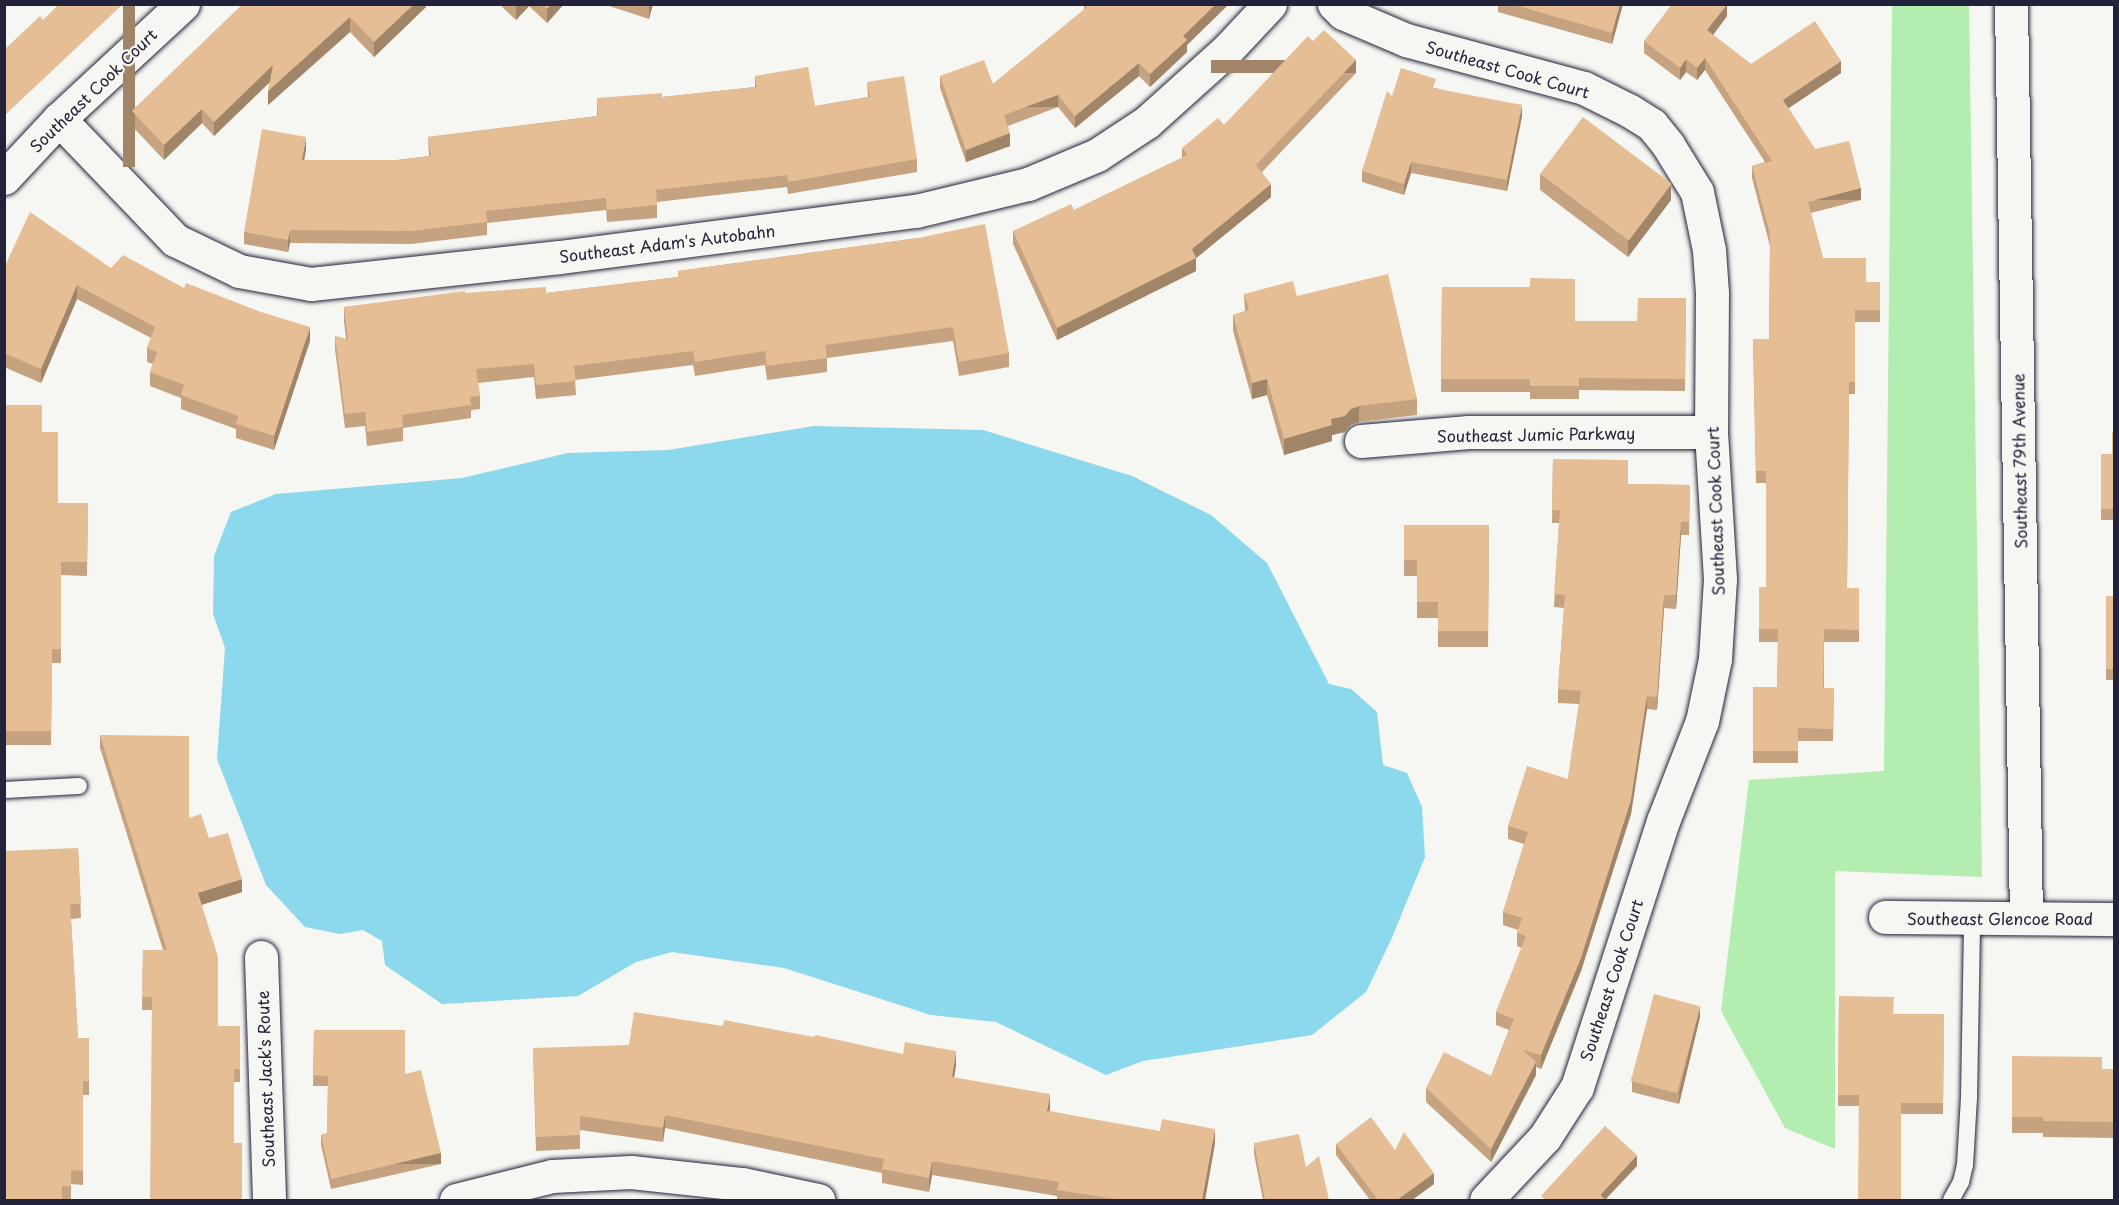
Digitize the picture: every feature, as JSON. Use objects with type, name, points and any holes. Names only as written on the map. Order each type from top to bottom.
[{"type":"street","name":"Southeast Cook Court","points":[[4,178],[59,118],[183,4]]},
{"type":"street","name":"Southeast Adam's Autobahn","points":[[59,118],[175,240],[239,272],[311,284],[560,257],[916,211],[1028,184],[1097,155],[1147,122],[1227,50],[1270,4]]},
{"type":"street","name":"Southeast Cook Court","points":[[1334,4],[1343,13],[1406,40],[1584,88],[1630,111],[1652,125],[1668,145],[1697,192],[1704,217],[1712,292],[1711,432],[1720,579],[1715,659],[1702,721],[1664,821],[1576,1087],[1545,1137],[1486,1200]]},
{"type":"street","name":"Southeast 79th Avenue","points":[[2011,4],[2026,918]]},
{"type":"street","name":"Southeast Jumic Parkway","points":[[1361,441],[1469,432],[1711,432]]},
{"type":"street","name":"Southeast Glencoe Road","points":[[1886,917],[2115,919]]},
{"type":"street","name":"Southeast Jack's Route","points":[[261,957],[269,1200]]},
{"type":"street","points":[[456,1200],[552,1176],[631,1172],[742,1184],[818,1200]]},
{"type":"lane","points":[[4,790],[79,786]]},
{"type":"lane","points":[[1951,1200],[1961,1182],[1965,1165],[1969,1098],[1972,918]]},
{"type":"green space","points":[[1892,5],[1969,5],[1982,877],[1835,871],[1835,1149],[1785,1128],[1721,1011],[1749,780],[1884,771]]},
{"type":"water","points":[[814,426],[983,430],[1132,476],[1211,515],[1267,563],[1329,684],[1351,689],[1377,712],[1383,765],[1407,773],[1422,807],[1425,857],[1391,940],[1366,992],[1312,1035],[1143,1061],[1106,1075],[996,1022],[931,1015],[784,968],[672,952],[636,962],[578,996],[442,1004],[385,965],[382,941],[363,930],[340,934],[305,927],[266,885],[217,759],[225,648],[213,614],[214,556],[231,512],[276,494],[462,478],[568,453],[668,450]]},
{"type":"building","points":[[59,4],[123,4],[4,116],[4,50],[40,16],[43,20]]},
{"type":"building","points":[[243,4],[414,4],[374,42],[350,17],[268,91],[273,65],[214,122],[202,109],[164,145],[132,111]]},
{"type":"building","points":[[1085,4],[1216,4],[1183,36],[1187,40],[1150,74],[1139,63],[1075,116],[1058,95],[1004,115],[1010,133],[966,150],[940,76],[984,60],[993,84],[1087,7]]},
{"type":"building","points":[[1511,4],[1620,4],[1612,33]]},
{"type":"building","points":[[1672,4],[1727,4],[1707,30],[1751,64],[1815,21],[1841,61],[1783,100],[1815,149],[1849,141],[1861,188],[1808,202],[1823,258],[1866,258],[1866,282],[1880,282],[1880,310],[1855,310],[1855,382],[1849,382],[1847,588],[1859,588],[1859,630],[1824,629],[1823,688],[1834,688],[1833,729],[1798,728],[1798,751],[1753,751],[1753,687],[1777,687],[1778,629],[1759,629],[1759,587],[1766,587],[1766,471],[1756,471],[1753,339],[1769,339],[1770,234],[1752,166],[1772,161],[1705,58],[1697,68],[1686,59],[1680,68],[1644,41]]},
{"type":"building","points":[[1324,30],[1356,60],[1256,165],[1271,184],[1192,249],[1196,258],[1057,328],[1013,231],[1071,204],[1074,210],[1187,155],[1182,148],[1218,118],[1224,125],[1308,36],[1313,41]]},
{"type":"building","points":[[808,67],[815,106],[870,97],[867,82],[904,76],[917,159],[788,182],[787,175],[656,190],[657,205],[607,210],[606,198],[486,211],[487,222],[411,231],[290,230],[288,240],[244,232],[262,129],[306,137],[302,160],[397,160],[431,156],[428,137],[598,116],[597,98],[662,93],[662,97],[757,87],[755,76]]},
{"type":"building","points":[[1401,68],[1436,79],[1433,88],[1522,105],[1507,180],[1411,162],[1404,184],[1362,171],[1387,91],[1392,96]]},
{"type":"building","points":[[1583,117],[1672,184],[1629,241],[1540,174]]},
{"type":"building","points":[[30,212],[111,268],[123,255],[184,288],[186,283],[261,312],[310,327],[274,436],[236,424],[238,416],[181,395],[184,385],[150,372],[157,352],[147,348],[155,327],[77,285],[41,369],[4,353],[4,268]]},
{"type":"building","points":[[985,224],[1009,353],[959,362],[953,327],[825,345],[827,358],[767,366],[765,351],[695,362],[693,351],[574,366],[576,381],[536,385],[534,364],[476,369],[480,396],[470,397],[471,405],[402,415],[403,427],[367,432],[365,412],[345,414],[335,336],[348,340],[344,307],[465,291],[465,293],[546,287],[546,293],[678,277],[678,271],[918,238]]},
{"type":"building","points":[[1388,274],[1417,399],[1359,406],[1351,409],[1345,416],[1331,419],[1332,425],[1284,439],[1267,379],[1252,383],[1233,315],[1249,310],[1244,294],[1293,281],[1297,296]]},
{"type":"building","points":[[1530,278],[1575,279],[1575,321],[1637,321],[1638,298],[1686,298],[1685,379],[1579,378],[1579,386],[1530,386],[1530,379],[1441,379],[1442,287],[1530,287]]},
{"type":"building","points":[[4,405],[42,405],[42,432],[58,432],[58,503],[88,503],[87,562],[61,562],[61,649],[52,649],[51,731],[4,731]]},
{"type":"building","points":[[2112,432],[2115,432],[2115,509],[2101,509],[2101,454],[2112,454]]},
{"type":"building","points":[[1553,459],[1628,460],[1628,484],[1690,485],[1689,522],[1681,522],[1676,595],[1664,595],[1657,697],[1647,696],[1631,800],[1581,958],[1541,1055],[1523,1050],[1536,1062],[1491,1149],[1426,1088],[1444,1052],[1491,1076],[1514,1019],[1496,1012],[1526,936],[1517,933],[1522,918],[1503,912],[1528,832],[1508,826],[1527,766],[1568,779],[1581,691],[1558,689],[1565,595],[1554,594],[1560,510],[1552,510]]},
{"type":"building","points":[[1404,525],[1489,525],[1488,631],[1438,631],[1438,602],[1417,602],[1417,560],[1404,560]]},
{"type":"building","points":[[2106,596],[2114,596],[2114,669],[2106,669]]},
{"type":"building","points":[[100,735],[189,736],[189,818],[201,814],[209,838],[228,833],[242,879],[198,893],[218,957],[218,1026],[240,1026],[240,1069],[234,1069],[234,1143],[242,1143],[242,1200],[150,1200],[152,997],[142,997],[143,950],[167,950]]},
{"type":"building","points":[[78,848],[81,904],[70,904],[78,1038],[89,1038],[89,1081],[83,1081],[83,1171],[71,1170],[71,1186],[62,1186],[62,1200],[4,1200],[4,851]]},
{"type":"building","points":[[1654,994],[1700,1006],[1677,1093],[1631,1081]]},
{"type":"building","points":[[1839,996],[1894,997],[1893,1014],[1944,1014],[1943,1103],[1901,1103],[1901,1200],[1858,1200],[1859,1095],[1838,1095]]},
{"type":"building","points":[[634,1012],[723,1026],[724,1020],[814,1037],[815,1035],[903,1054],[905,1042],[956,1051],[952,1077],[1050,1094],[1047,1111],[1160,1131],[1162,1119],[1215,1129],[1202,1200],[1122,1200],[1057,1190],[1059,1182],[932,1161],[929,1178],[882,1169],[884,1159],[665,1115],[663,1128],[580,1116],[580,1135],[536,1137],[533,1048],[629,1045]]},
{"type":"building","points":[[314,1030],[405,1030],[405,1074],[421,1070],[441,1153],[331,1179],[321,1135],[327,1133],[328,1076],[313,1075]]},
{"type":"building","points":[[2012,1056],[2102,1057],[2102,1069],[2115,1069],[2115,1122],[2043,1121],[2043,1117],[2012,1117]]},
{"type":"building","points":[[1371,1117],[1395,1150],[1404,1132],[1434,1173],[1397,1200],[1378,1200],[1336,1144]]},
{"type":"building","points":[[1605,1126],[1637,1155],[1600,1195],[1606,1200],[1546,1200],[1541,1196]]},
{"type":"building","points":[[1299,1134],[1306,1167],[1319,1156],[1329,1200],[1265,1200],[1254,1143]]}]
